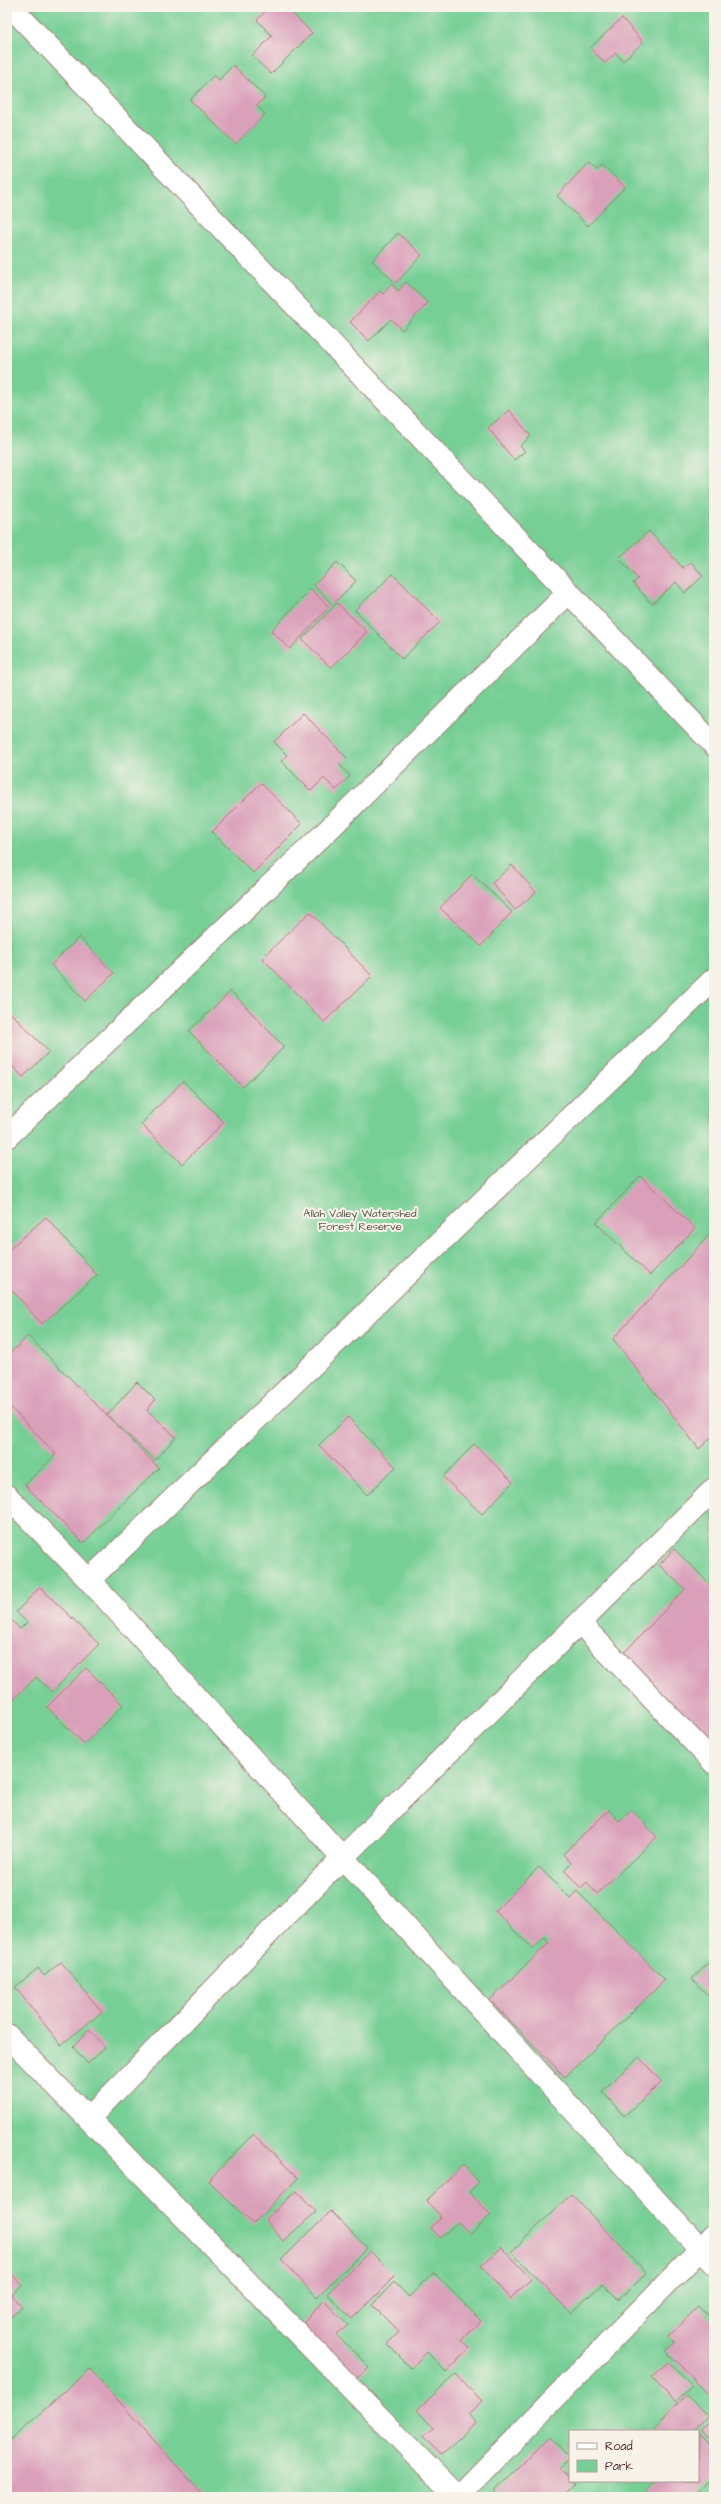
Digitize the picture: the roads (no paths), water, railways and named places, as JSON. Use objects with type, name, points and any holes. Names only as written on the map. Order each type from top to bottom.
[{"type":"street","points":[[11,7],[714,745]]},
{"type":"street","points":[[7,1137],[327,831],[568,592]]},
{"type":"street","points":[[90,1580],[714,979]]},
{"type":"street","points":[[88,2118],[342,1858],[714,1489]]},
{"type":"street","points":[[7,1496],[90,1580],[342,1858],[709,2249],[458,2497],[7,2035]]},
{"type":"street","points":[[580,1623],[714,1763]]},
{"type":"park label","name":"Allah Valley Watershed Forest Reserve","points":[[360,1219]]}]
